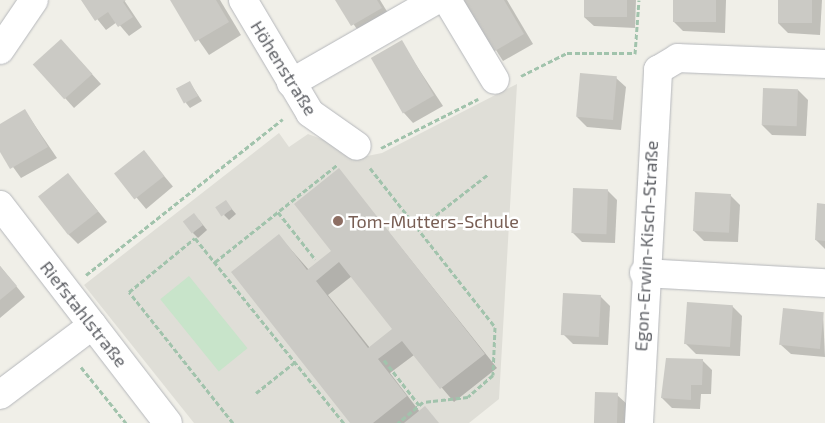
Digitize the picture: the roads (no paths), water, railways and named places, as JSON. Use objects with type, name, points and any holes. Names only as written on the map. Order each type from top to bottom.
[{"type":"street","points":[[0,50],[34,0]]},
{"type":"street","name":"Höhenstraße","points":[[243,0],[298,94],[317,121],[355,156]]},
{"type":"street","points":[[298,94],[436,0]]},
{"type":"street","points":[[447,0],[495,80]]},
{"type":"street","name":"Egon-Erwin-Kisch-Straße","points":[[639,423],[644,273],[658,70],[678,58],[825,64]]},
{"type":"street","name":"Riefstahlstraße","points":[[0,205],[168,423]]},
{"type":"street","points":[[644,273],[825,282]]},
{"type":"street","points":[[0,395],[92,325]]},
{"type":"place","name":"Tom-Mutters-Schule","points":[[338,221]]}]
